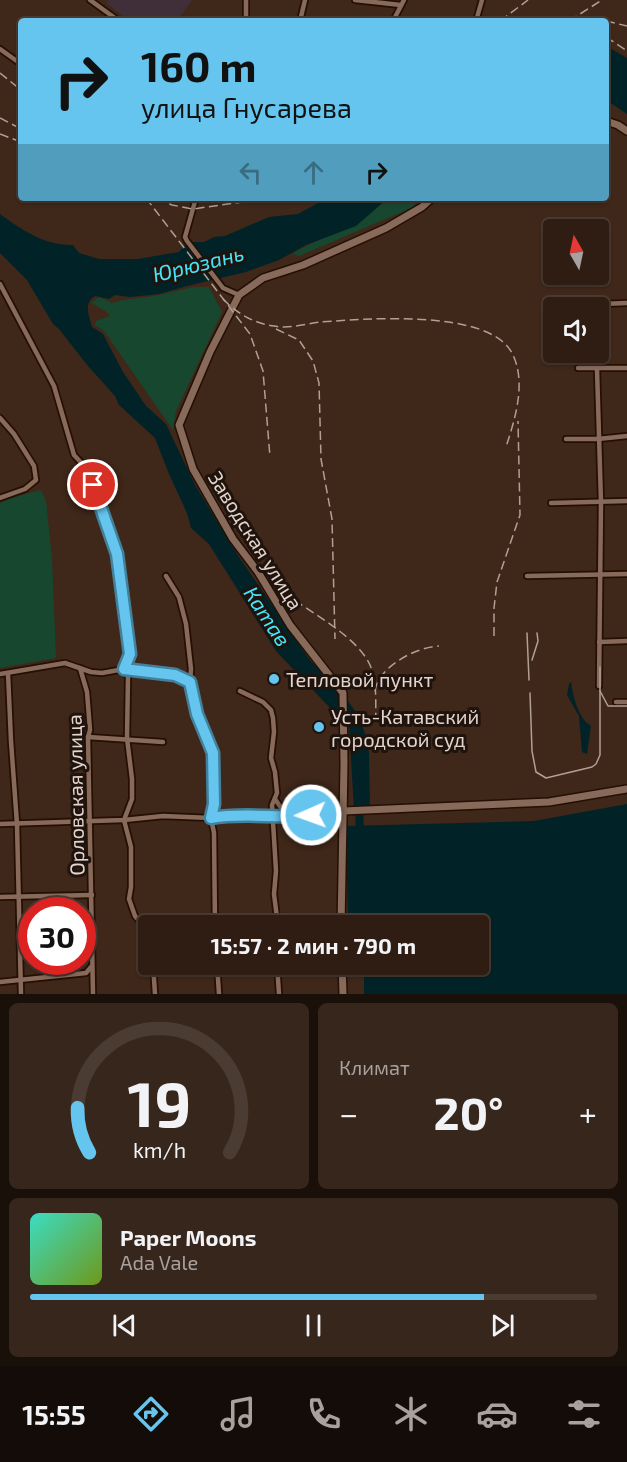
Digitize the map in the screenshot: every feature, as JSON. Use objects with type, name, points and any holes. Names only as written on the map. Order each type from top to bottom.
[{"type":"street","points":[[90,0],[115,18]]},
{"type":"street","points":[[246,0],[246,18]]},
{"type":"street","points":[[301,18],[305,0]]},
{"type":"street","points":[[355,0],[403,2],[395,18]]},
{"type":"street","points":[[477,18],[482,0]]},
{"type":"street","points":[[0,49],[18,62]]},
{"type":"street","points":[[609,122],[618,124],[627,131]]},
{"type":"street","points":[[195,201],[185,237],[223,288],[239,295]]},
{"type":"street","name":"Заводская улица","points":[[343,811],[343,693],[290,625],[258,573],[233,539],[193,469],[179,425],[210,352],[239,295],[264,278],[303,264],[386,228],[429,201]]},
{"type":"street","points":[[0,284],[54,386],[74,454],[88,470],[115,547],[130,654],[124,669],[128,677],[127,738],[132,799],[124,820],[131,848],[129,899],[138,919]]},
{"type":"street","points":[[609,304],[627,303]]},
{"type":"street","points":[[578,368],[627,368]]},
{"type":"street","points":[[597,369],[601,502],[599,686]]},
{"type":"street","points":[[0,418],[14,434],[34,466],[36,480],[25,489],[0,498]]},
{"type":"street","points":[[566,439],[627,436]]},
{"type":"street","points":[[551,503],[627,501]]},
{"type":"street","points":[[527,576],[627,574]]},
{"type":"street","points":[[166,576],[180,597],[186,624],[191,669],[190,682],[197,714],[213,753],[214,804],[211,818],[214,833],[215,915]]},
{"type":"street","points":[[599,642],[627,641]]},
{"type":"street","points":[[0,674],[65,663],[85,671],[102,673],[124,669],[175,675],[190,682]]},
{"type":"street","name":"Орловская улица","points":[[80,668],[87,692],[90,730],[88,736],[88,821],[92,895]]},
{"type":"street","points":[[8,673],[20,897]]},
{"type":"street","points":[[240,691],[263,702],[271,710],[274,732],[271,758],[277,793],[272,805],[277,915]]},
{"type":"street","points":[[616,702],[627,702]]},
{"type":"street","points":[[88,736],[163,742]]},
{"type":"street","points":[[0,824],[124,820],[163,816],[211,818],[273,815],[288,818],[343,811],[549,801],[627,789]]},
{"type":"street","points":[[275,799],[288,818]]},
{"type":"street","points":[[341,915],[343,811]]},
{"type":"street","points":[[24,897],[92,895]]},
{"type":"street","points":[[0,897],[18,898]]},
{"type":"street","points":[[21,975],[21,994]]},
{"type":"street","points":[[0,982],[67,975]]},
{"type":"street","name":"Орловская улица","points":[[92,975],[93,994]]},
{"type":"street","points":[[154,975],[155,994]]},
{"type":"street","points":[[218,975],[219,994]]},
{"type":"street","points":[[278,975],[279,994]]},
{"type":"street","points":[[342,975],[343,994]]},
{"type":"shaded area","points":[[109,0],[192,0],[179,18],[126,18],[106,3]]},
{"type":"green space","points":[[385,201],[418,201],[411,208],[299,256],[292,254],[345,229],[368,216]]},
{"type":"green space","points":[[194,287],[209,287],[222,312],[176,411],[173,430],[104,331],[95,325],[96,321],[110,316],[106,311],[91,303],[99,297],[112,303]]},
{"type":"green space","points":[[41,490],[46,501],[52,559],[56,658],[0,668],[0,503]]},
{"type":"water","points":[[609,48],[627,58],[627,114],[609,102]]},
{"type":"water","name":"Юрюзань","points":[[322,201],[385,201],[356,226],[306,245],[279,260],[246,272],[159,294],[130,297],[115,295],[109,299],[95,296],[89,302],[88,310],[92,327],[103,334],[123,372],[146,406],[166,424],[195,485],[239,557],[309,659],[358,715],[366,736],[369,753],[370,808],[354,809],[349,725],[276,651],[209,544],[191,528],[187,513],[155,438],[119,405],[115,396],[53,324],[27,280],[0,253],[0,214],[43,240],[73,245],[79,253],[99,259],[138,259],[179,252],[188,242],[204,242],[214,237],[225,236],[269,217],[298,214]]},
{"type":"water","points":[[571,682],[579,712],[591,726],[587,754],[582,752],[579,716],[567,695]]},
{"type":"water","points":[[627,804],[627,994],[364,994],[364,975],[489,975],[489,915],[348,915],[346,826],[534,821]]},
{"type":"waterway","name":"Катав","points":[[359,805],[360,835]]},
{"type":"tram line","points":[[527,633],[529,680]]},
{"type":"tram line","points":[[532,660],[538,641],[537,633]]},
{"type":"tram line","points":[[530,693],[532,751],[536,772],[546,778],[592,767],[600,755],[600,667]]},
{"type":"tram line","points":[[600,691],[608,706],[627,706]]},
{"type":"railway","points":[[504,18],[528,0]]},
{"type":"railway","points":[[574,18],[602,0]]},
{"type":"railway","points":[[609,22],[627,26]]},
{"type":"railway","points":[[609,39],[627,51]]},
{"type":"railway","points":[[0,73],[18,88]]},
{"type":"railway","points":[[0,118],[18,127]]},
{"type":"railway","points":[[0,134],[18,141]]},
{"type":"railway","points":[[148,201],[250,334],[263,371],[270,457]]},
{"type":"railway","points":[[163,201],[193,209],[249,201]]},
{"type":"railway","points":[[223,299],[246,317],[259,323],[280,327],[365,319],[424,319],[478,329],[499,339],[512,353],[519,376],[518,400],[506,447]]},
{"type":"railway","points":[[276,329],[299,340],[313,361],[319,383],[321,459],[332,519],[335,639]]},
{"type":"railway","points":[[494,636],[497,582],[520,515],[518,421]]},
{"type":"railway","points":[[266,572],[292,598],[337,629],[364,655],[373,672],[376,725]]},
{"type":"railway","points":[[375,691],[383,674],[391,666],[409,654],[439,646]]},
{"type":"place","name":"Тепловой пункт","points":[[274,679]]},
{"type":"place","name":"Усть-Катавский городской суд","points":[[319,727]]},
{"type":"route","points":[[93,485],[113,540],[120,570],[130,654],[124,669],[175,675],[190,682],[197,714],[213,753],[215,782],[211,818],[273,815],[288,818],[311,815]]}]
